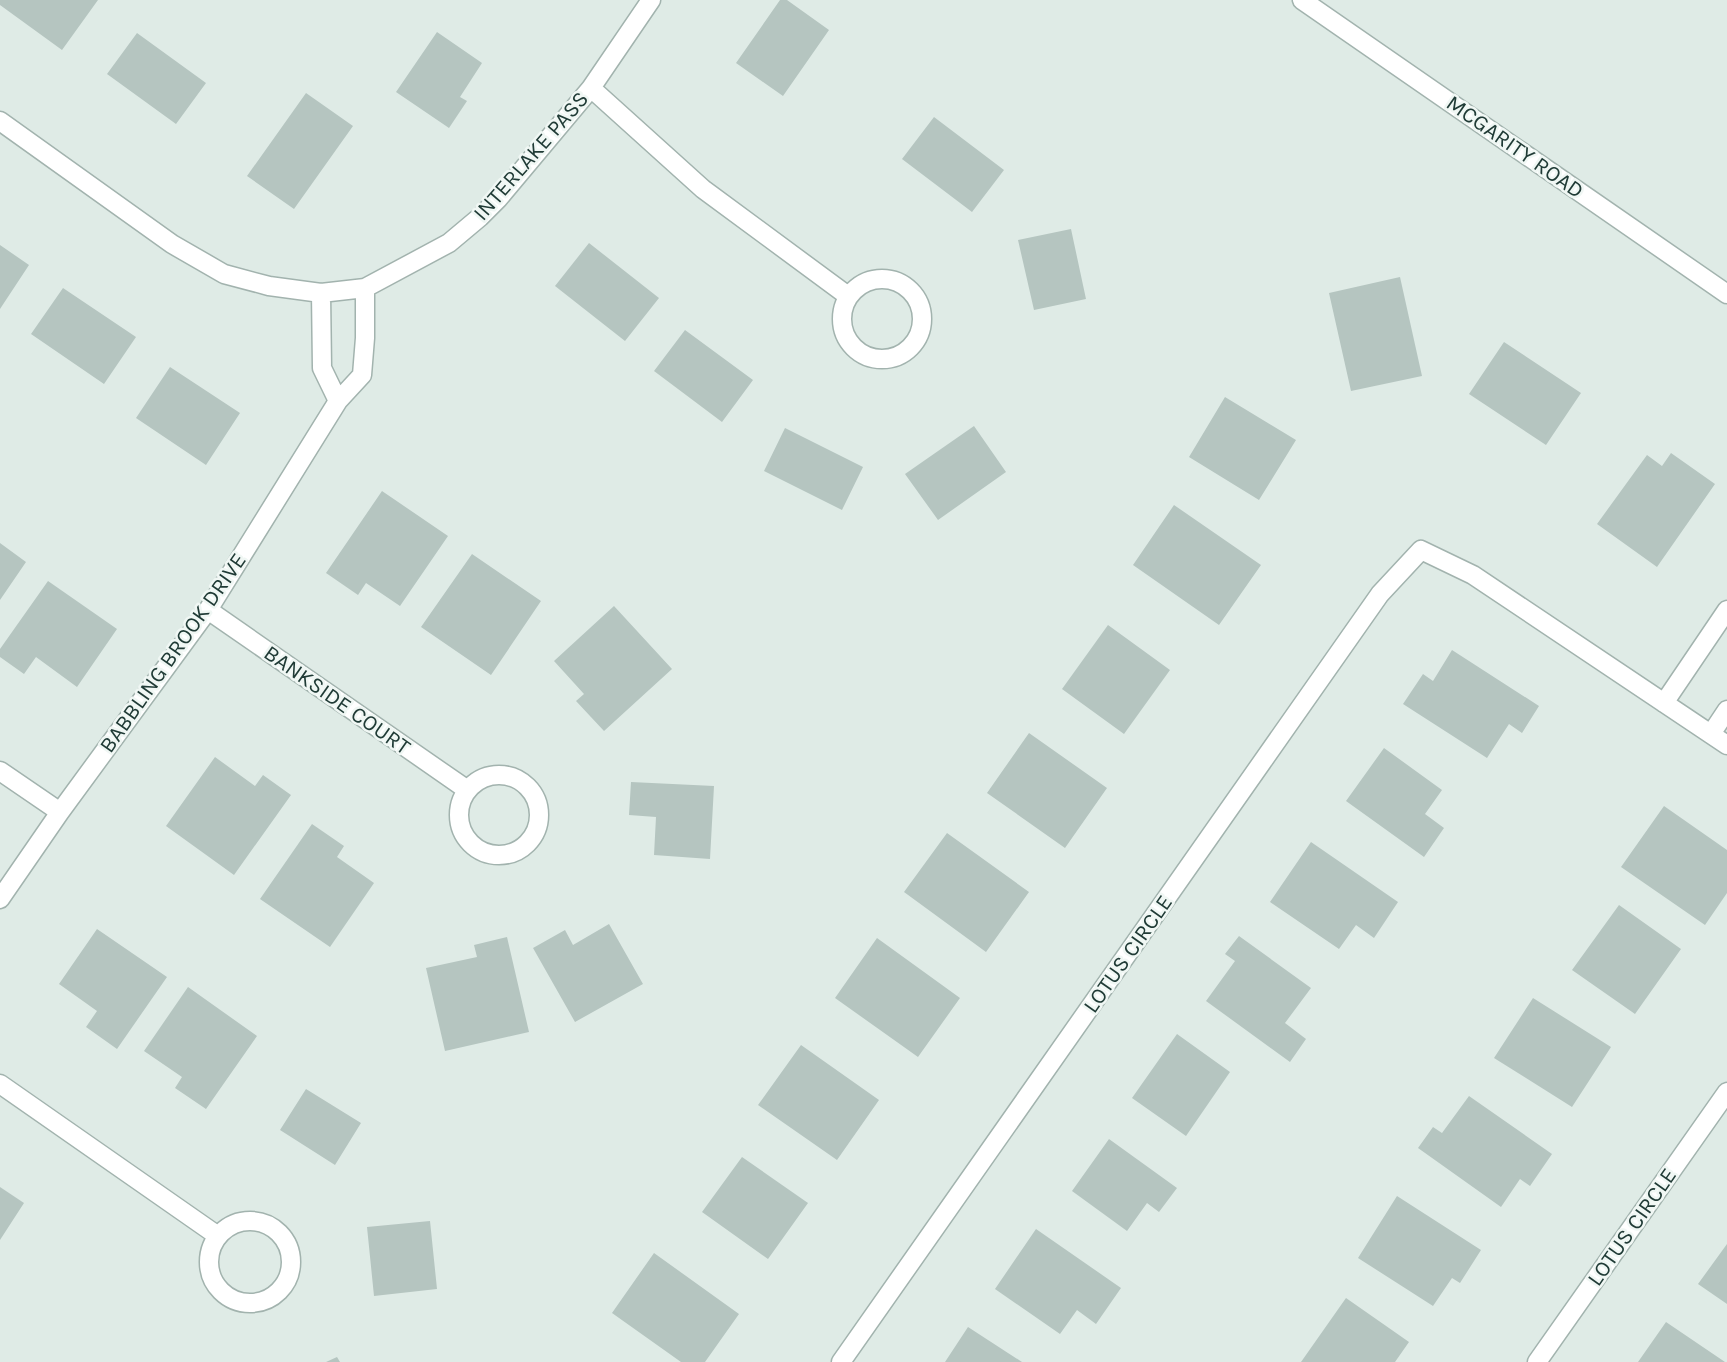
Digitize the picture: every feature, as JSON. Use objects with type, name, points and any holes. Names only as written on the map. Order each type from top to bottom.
[{"type":"street","name":"INTERLAKE PASS","points":[[0,121],[172,244],[224,274],[269,286],[321,293],[364,288],[449,243],[480,218],[591,88],[651,0]]},
{"type":"street","name":"MCGARITY ROAD","points":[[1302,0],[1727,294]]},
{"type":"street","points":[[591,88],[703,189],[848,296]]},
{"type":"street","points":[[886,278],[906,286],[920,302],[923,323],[916,344],[900,357],[878,361],[858,353],[844,337],[841,316],[848,296],[865,282],[886,278]]},
{"type":"street","name":"BABBLING BROOK DRIVE","points":[[0,899],[60,812],[208,610],[338,401],[362,375],[365,338],[364,288]]},
{"type":"street","points":[[321,293],[322,368],[338,401]]},
{"type":"street","name":"LOTUS CIRCLE","points":[[841,1362],[1380,594],[1421,550],[1473,576],[1664,703]]},
{"type":"street","name":"BANKSIDE COURT","points":[[208,610],[466,789]]},
{"type":"street","points":[[1727,610],[1664,703],[1727,745]]},
{"type":"street","points":[[1711,734],[1727,710]]},
{"type":"street","points":[[0,771],[60,812]]},
{"type":"street","points":[[504,774],[524,782],[537,799],[540,820],[532,840],[515,853],[494,856],[474,847],[461,830],[458,809],[466,789],[483,777],[504,774]]},
{"type":"street","points":[[0,1084],[218,1236]]},
{"type":"street","name":"LOTUS CIRCLE","points":[[1537,1362],[1727,1092]]},
{"type":"street","points":[[257,1221],[276,1231],[289,1248],[291,1270],[281,1289],[264,1301],[242,1303],[223,1294],[210,1276],[209,1255],[218,1236],[235,1223],[257,1221]]},
{"type":"building","points":[[0,0],[98,0],[62,50],[0,5]]},
{"type":"building","points":[[780,0],[787,0],[829,30],[783,96],[736,63]]},
{"type":"building","points":[[437,32],[482,63],[460,97],[467,101],[449,128],[396,92]]},
{"type":"building","points":[[137,33],[206,83],[176,124],[107,74]]},
{"type":"building","points":[[306,93],[353,126],[294,209],[247,176]]},
{"type":"building","points":[[934,117],[1004,170],[972,212],[902,159]]},
{"type":"building","points":[[1071,229],[1086,299],[1034,310],[1018,240]]},
{"type":"building","points":[[589,243],[659,298],[625,341],[555,286]]},
{"type":"building","points":[[0,245],[29,265],[0,309]]},
{"type":"building","points":[[1400,277],[1422,376],[1351,391],[1329,293]]},
{"type":"building","points":[[63,288],[136,337],[104,384],[31,334]]},
{"type":"building","points":[[685,330],[753,380],[722,422],[654,371]]},
{"type":"building","points":[[1504,342],[1581,393],[1546,445],[1469,394]]},
{"type":"building","points":[[170,367],[240,413],[206,465],[136,418]]},
{"type":"building","points":[[1225,397],[1296,440],[1259,500],[1189,457]]},
{"type":"building","points":[[974,426],[1006,472],[938,520],[905,474]]},
{"type":"building","points":[[785,428],[863,467],[842,510],[764,471]]},
{"type":"building","points":[[1671,453],[1715,484],[1657,567],[1597,524],[1647,455],[1662,466]]},
{"type":"building","points":[[382,491],[448,536],[400,606],[366,583],[358,595],[326,573]]},
{"type":"building","points":[[1174,505],[1261,565],[1219,625],[1133,565]]},
{"type":"building","points":[[0,543],[26,562],[0,600]]},
{"type":"building","points":[[472,554],[541,601],[491,675],[421,627]]},
{"type":"building","points":[[48,581],[117,629],[77,687],[36,657],[24,674],[0,657],[0,649]]},
{"type":"building","points":[[614,606],[672,669],[604,731],[576,701],[584,694],[554,661]]},
{"type":"building","points":[[1108,625],[1170,670],[1124,734],[1062,689]]},
{"type":"building","points":[[1452,650],[1539,706],[1522,733],[1509,724],[1487,758],[1403,704],[1423,674],[1433,681]]},
{"type":"building","points":[[1029,733],[1107,788],[1065,848],[987,793]]},
{"type":"building","points":[[1384,748],[1442,790],[1425,814],[1444,828],[1424,857],[1346,801]]},
{"type":"building","points":[[215,757],[255,786],[263,775],[291,795],[234,875],[166,826]]},
{"type":"building","points":[[631,782],[714,786],[710,859],[654,855],[656,817],[629,815]]},
{"type":"building","points":[[1664,806],[1727,850],[1727,893],[1705,925],[1621,867]]},
{"type":"building","points":[[312,824],[344,846],[337,857],[374,883],[330,947],[260,899]]},
{"type":"building","points":[[947,833],[1029,892],[986,952],[904,892]]},
{"type":"building","points":[[1311,842],[1398,902],[1374,938],[1356,925],[1339,949],[1270,902]]},
{"type":"building","points":[[1619,905],[1681,949],[1635,1014],[1572,970]]},
{"type":"building","points":[[609,924],[643,984],[575,1022],[533,948],[565,930],[573,945]]},
{"type":"building","points":[[97,929],[167,977],[117,1049],[86,1027],[97,1011],[59,984]]},
{"type":"building","points":[[1239,936],[1311,988],[1285,1023],[1306,1039],[1290,1062],[1206,1001],[1235,961],[1225,954]]},
{"type":"building","points":[[507,937],[529,1032],[445,1051],[426,968],[477,957],[474,945]]},
{"type":"building","points":[[877,938],[960,998],[918,1057],[835,998]]},
{"type":"building","points":[[188,987],[257,1036],[206,1109],[175,1088],[182,1077],[144,1051]]},
{"type":"building","points":[[1533,998],[1611,1047],[1572,1107],[1494,1058]]},
{"type":"building","points":[[1177,1034],[1230,1072],[1186,1136],[1132,1098]]},
{"type":"building","points":[[801,1045],[879,1100],[837,1160],[758,1105]]},
{"type":"building","points":[[306,1089],[361,1123],[335,1165],[280,1130]]},
{"type":"building","points":[[1469,1096],[1552,1154],[1530,1186],[1520,1179],[1501,1207],[1418,1148],[1433,1127],[1442,1133]]},
{"type":"building","points":[[1109,1139],[1177,1188],[1159,1212],[1147,1203],[1127,1231],[1072,1191]]},
{"type":"building","points":[[742,1157],[808,1203],[768,1259],[702,1212]]},
{"type":"building","points":[[0,1187],[24,1203],[0,1240]]},
{"type":"building","points":[[1397,1196],[1481,1250],[1460,1283],[1452,1278],[1433,1306],[1358,1258]]},
{"type":"building","points":[[430,1221],[437,1289],[374,1296],[367,1227]]},
{"type":"building","points":[[1036,1229],[1121,1288],[1096,1324],[1077,1310],[1060,1334],[995,1289]]},
{"type":"building","points":[[1727,1244],[1727,1304],[1698,1284]]},
{"type":"building","points":[[654,1253],[739,1314],[705,1362],[681,1362],[612,1313]]},
{"type":"building","points":[[1346,1298],[1409,1342],[1395,1362],[1301,1362]]},
{"type":"building","points":[[1666,1322],[1725,1362],[1638,1362]]},
{"type":"building","points":[[968,1327],[1022,1362],[945,1362]]},
{"type":"building","points":[[337,1357],[340,1362],[326,1362]]}]
